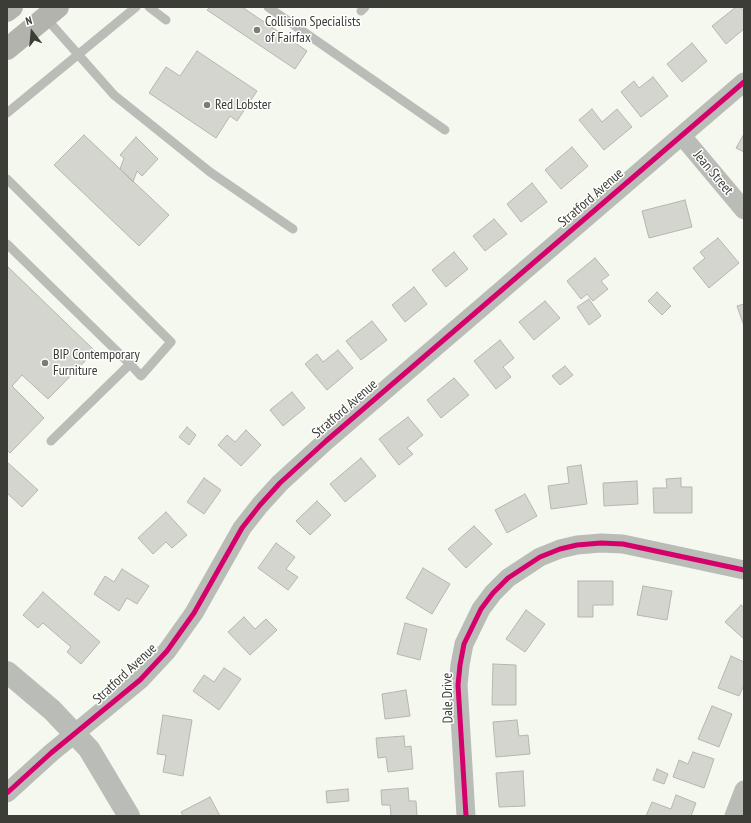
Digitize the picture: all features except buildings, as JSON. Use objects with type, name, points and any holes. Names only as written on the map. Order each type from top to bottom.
[{"type":"main road","points":[[7,11],[12,7]]},
{"type":"main road","points":[[7,49],[51,12]]},
{"type":"street","name":"Stratford Avenue","points":[[7,793],[140,680],[167,651],[194,613],[242,528],[280,483],[326,441],[744,82]]},
{"type":"street","name":"Jean Street","points":[[682,136],[744,210]]},
{"type":"street","name":"Dale Drive","points":[[466,816],[458,685],[460,665],[466,639],[481,609],[493,593],[508,578],[525,566],[560,549],[577,545],[601,543],[623,544],[744,570]]},
{"type":"street","points":[[7,672],[52,710],[94,755],[129,816]]},
{"type":"street","points":[[734,816],[744,790]]},
{"type":"lane","points":[[7,113],[136,7]]},
{"type":"lane","points":[[149,7],[166,20]]},
{"type":"lane","points":[[268,7],[445,130]]},
{"type":"lane","points":[[51,12],[77,54],[114,95],[170,142],[210,172],[293,228]]},
{"type":"lane","points":[[7,179],[171,342],[141,376],[7,244]]},
{"type":"lane","points":[[50,441],[130,364]]},
{"type":"cycle path","points":[[7,793],[51,753],[140,680],[167,651],[194,613],[242,528],[280,483],[326,441],[744,82]]},
{"type":"cycle path","points":[[466,816],[458,685],[460,665],[464,644],[481,609],[493,593],[508,578],[540,557],[560,549],[577,545],[601,543],[623,544],[744,570]]},
{"type":"place","name":"Collision Specialists of Fairfax","points":[[257,30]]},
{"type":"place","name":"Red Lobster","points":[[207,105]]},
{"type":"place","name":"BIP Contemporary Furniture","points":[[45,363]]}]
